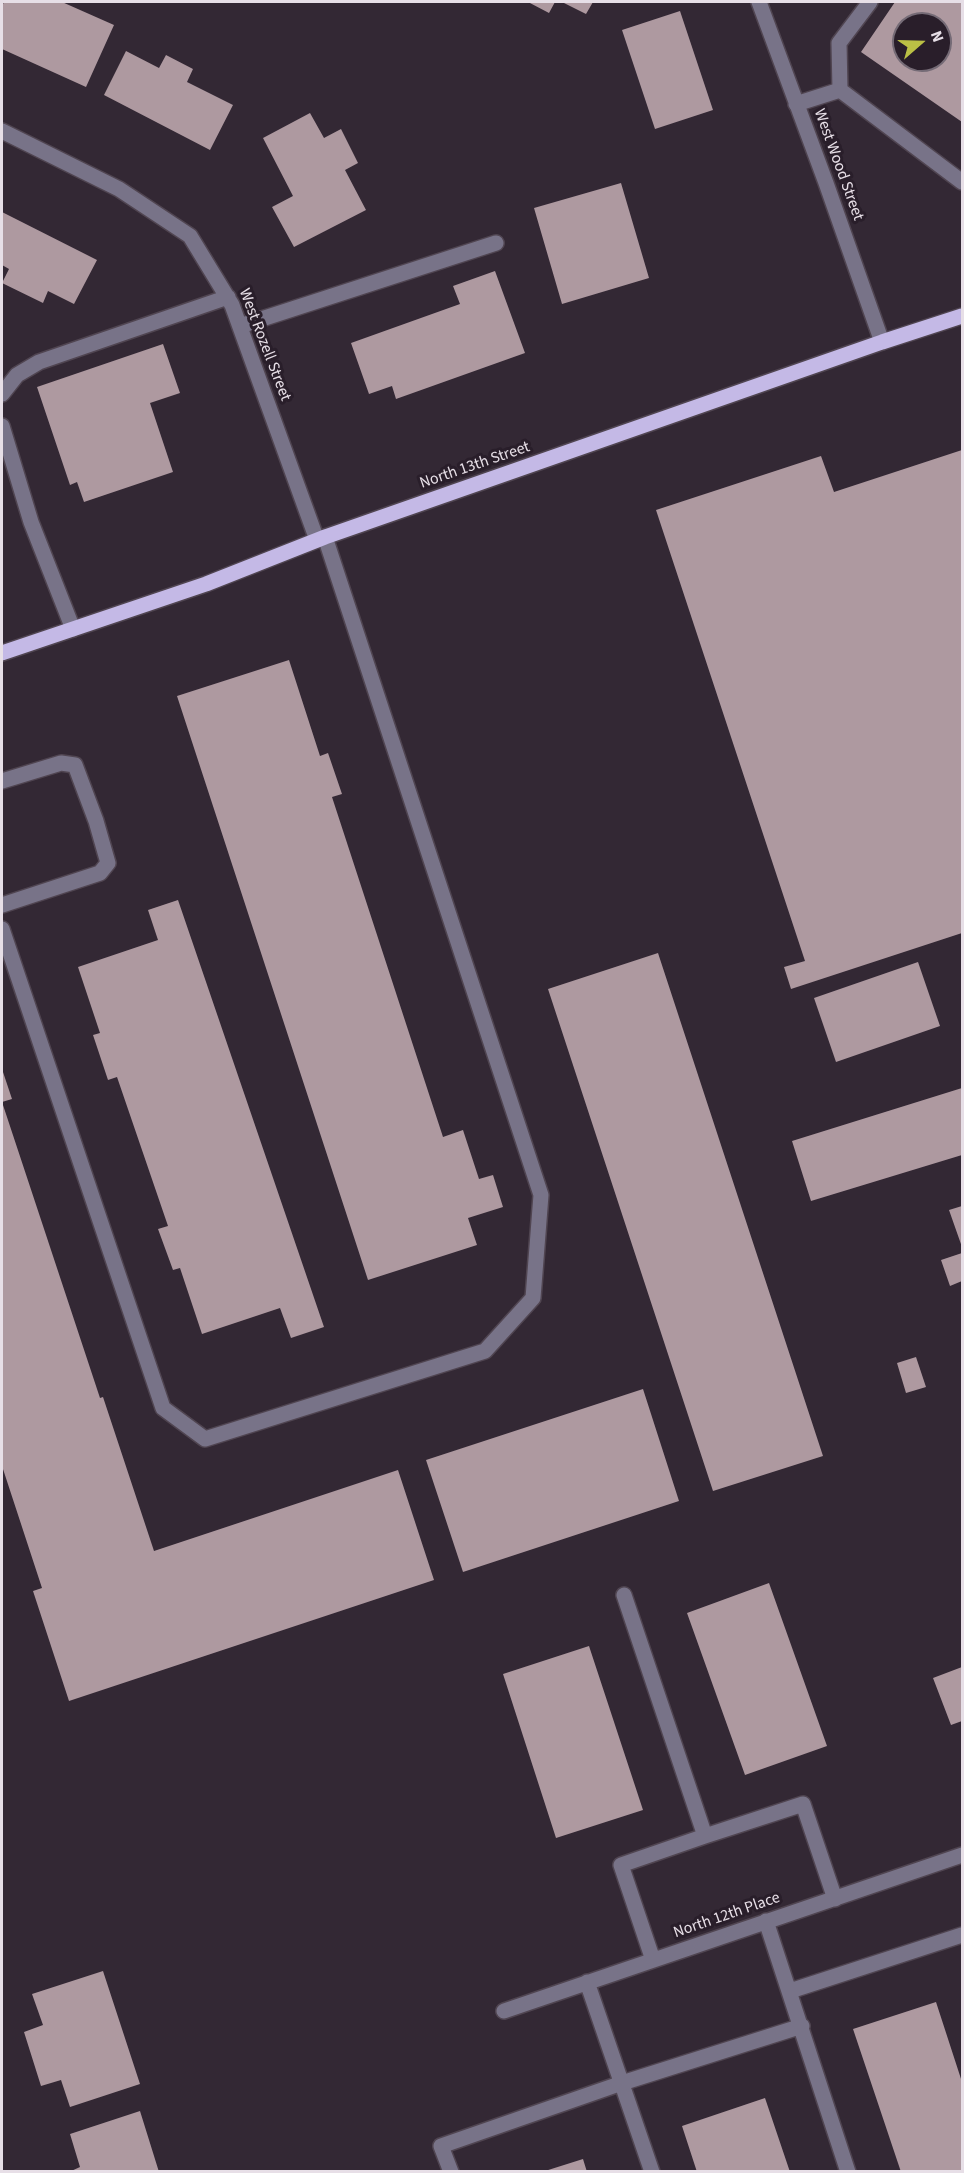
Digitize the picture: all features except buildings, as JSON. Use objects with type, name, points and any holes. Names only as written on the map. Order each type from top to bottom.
[{"type":"main road","name":"North 13th Street","points":[[2,653],[206,584],[321,539],[882,342],[963,316]]},
{"type":"street","name":"West Wood Street","points":[[759,2],[882,342]]},
{"type":"street","points":[[840,90],[839,43],[870,2]]},
{"type":"street","points":[[796,104],[840,90]]},
{"type":"street","points":[[840,90],[963,182]]},
{"type":"street","name":"West Rozell Street","points":[[2,131],[119,189],[190,236],[228,297],[321,539],[541,1194],[533,1298],[485,1351],[205,1439],[163,1408],[5,953]]},
{"type":"street","points":[[240,326],[496,243]]},
{"type":"street","points":[[2,394],[17,375],[39,362],[228,297]]},
{"type":"street","points":[[2,426],[31,522],[73,629]]},
{"type":"street","points":[[2,782],[62,763],[75,765],[96,821],[108,863],[100,873],[2,905]]},
{"type":"street","points":[[2,929],[5,953]]},
{"type":"street","points":[[624,1595],[705,1836]]},
{"type":"street","points":[[653,1960],[621,1865],[705,1836],[803,1804],[835,1899]]},
{"type":"street","name":"North 12th Place","points":[[504,2011],[963,1855]]},
{"type":"street","points":[[766,1921],[849,2172]]},
{"type":"street","points":[[790,1991],[963,1935]]},
{"type":"street","points":[[587,1982],[652,2172]]},
{"type":"street","points":[[451,2172],[441,2146],[622,2083],[802,2026]]}]
